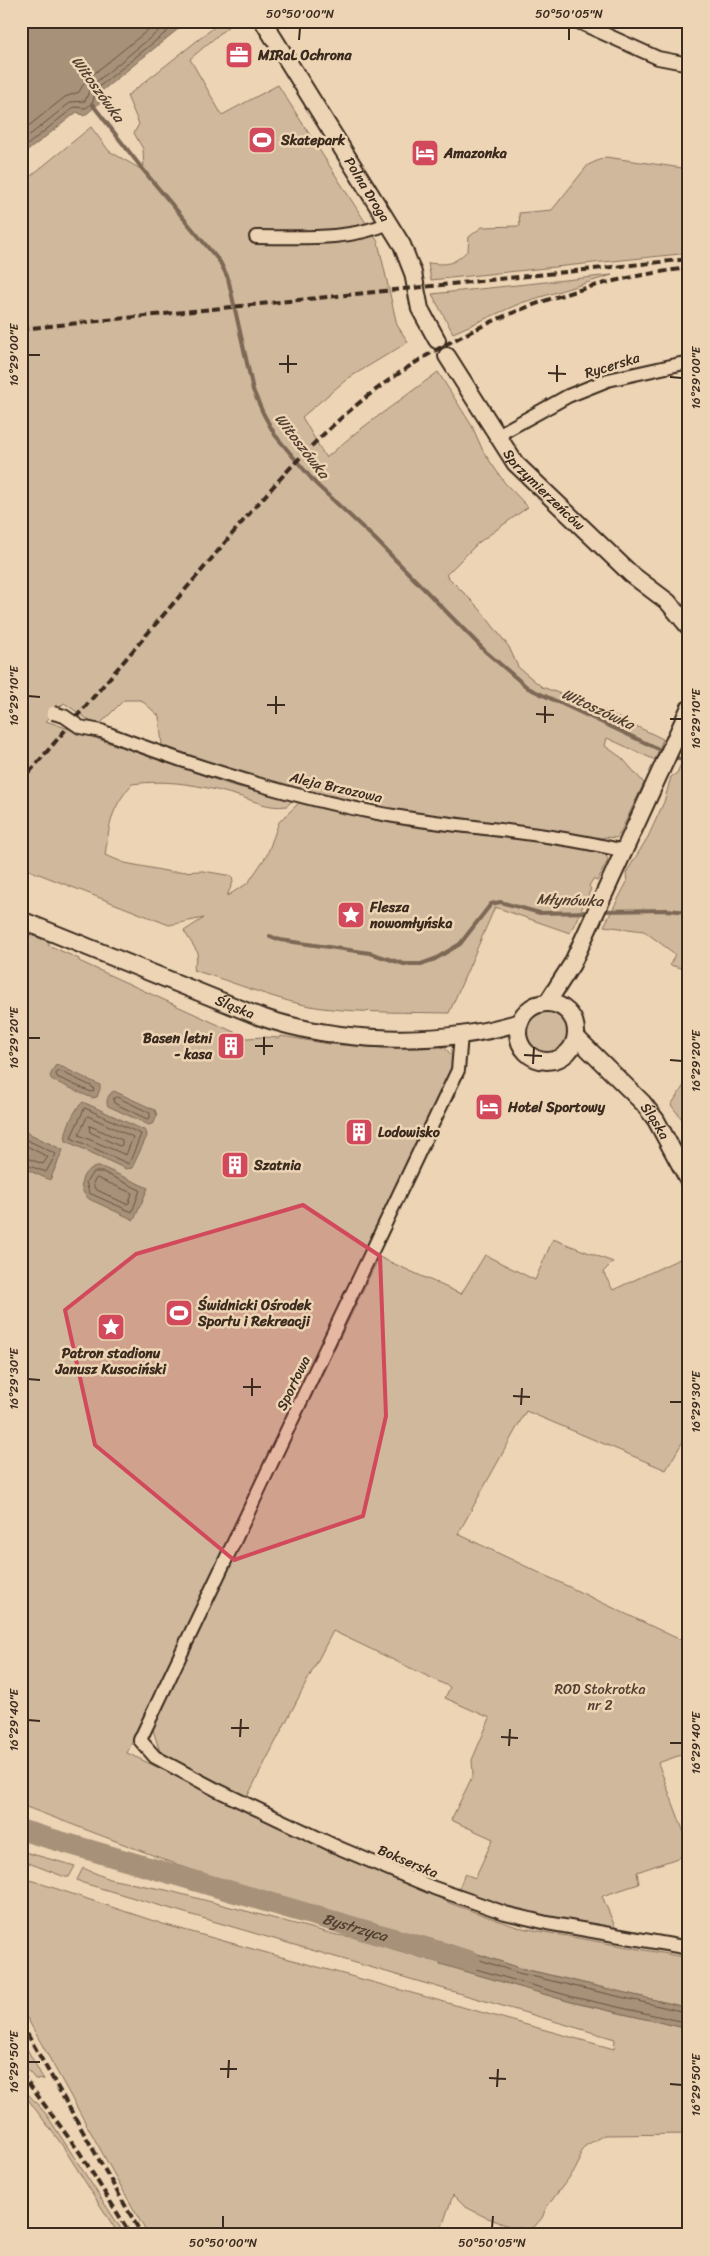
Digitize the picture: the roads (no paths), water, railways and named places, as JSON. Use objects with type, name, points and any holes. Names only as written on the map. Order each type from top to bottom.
[{"type":"street","name":"Polna Droga","points":[[263,21],[402,245],[413,273],[420,309],[436,340]]},
{"type":"street","points":[[584,23],[658,58],[689,64]]},
{"type":"street","points":[[256,237],[332,236],[355,233],[389,223]]},
{"type":"street","name":"Sprzymierzeńców","points":[[447,356],[496,436],[515,463],[631,574],[668,602],[689,627]]},
{"type":"street","name":"Rycerska","points":[[496,436],[568,396],[608,380],[689,362]]},
{"type":"street","name":"Sprzymierzeńców","points":[[668,602],[689,610]]},
{"type":"street","points":[[547,1003],[572,964],[689,709]]},
{"type":"street","name":"Aleja Brzozowa","points":[[53,713],[64,716],[80,727],[101,731],[231,777],[372,811],[577,841],[624,850]]},
{"type":"street","name":"Śląska","points":[[21,920],[258,1016],[299,1028],[380,1038],[461,1035],[501,1038],[520,1043]]},
{"type":"street","points":[[567,1011],[572,964]]},
{"type":"street","points":[[547,1003],[558,1005],[567,1011],[576,1028],[573,1046],[560,1058],[541,1061],[532,1057],[520,1043],[520,1022],[530,1008],[547,1003]]},
{"type":"street","name":"Śląska","points":[[461,1035],[502,1028],[520,1022]]},
{"type":"street","name":"Sportowa","points":[[140,1740],[458,1070],[461,1035]]},
{"type":"street","name":"Śląska","points":[[576,1037],[628,1088],[656,1120],[689,1181]]},
{"type":"street","name":"Śląska","points":[[560,1058],[581,1061],[610,1072]]},
{"type":"street","name":"Bokserska","points":[[140,1740],[154,1757],[215,1789],[337,1847],[434,1888],[505,1913],[547,1923],[689,1948]]},
{"type":"water","points":[[21,21],[188,21],[98,94],[101,102],[84,116],[77,112],[21,156]]},
{"type":"water","points":[[58,1065],[100,1085],[97,1097],[92,1098],[52,1080],[50,1076],[55,1066]]},
{"type":"water","points":[[114,1091],[155,1110],[157,1115],[154,1123],[149,1125],[108,1106],[108,1097]]},
{"type":"water","points":[[83,1102],[146,1131],[147,1136],[132,1168],[126,1169],[66,1141],[66,1132],[70,1120]]},
{"type":"water","points":[[24,1131],[63,1150],[50,1180],[21,1167],[21,1137]]},
{"type":"water","points":[[95,1167],[102,1167],[148,1188],[134,1220],[89,1199],[84,1194],[82,1183],[86,1173]]},
{"type":"water","points":[[445,1943],[520,1968],[689,2008],[689,2029],[571,2002],[440,1964]]},
{"type":"waterway","name":"Witoszówka","points":[[92,104],[144,171],[220,262],[228,278],[253,390],[275,435],[316,484],[375,539],[486,652],[528,688],[665,752]]},
{"type":"waterway","name":"Witoszówka","points":[[672,755],[689,764]]},
{"type":"waterway","name":"Młynówka","points":[[270,936],[280,940],[370,953],[404,964],[421,964],[435,959],[460,944],[491,904],[500,902],[540,913],[592,912]]},
{"type":"waterway","name":"Młynówka","points":[[601,911],[667,910],[689,912]]},
{"type":"waterway","name":"Bystrzyca","points":[[21,1830],[470,1961]]},
{"type":"railway","points":[[21,329],[689,259]]},
{"type":"railway","points":[[21,782],[277,483],[310,447],[366,397],[407,368],[450,342],[495,320],[542,302],[590,287],[639,276],[689,268]]},
{"type":"railway","points":[[21,2023],[142,2235]]},
{"type":"railway","points":[[21,2073],[80,2153],[131,2235]]},
{"type":"place","name":"MIRaL Ochrona","points":[[239,55]]},
{"type":"place","name":"Skatepark","points":[[262,140]]},
{"type":"place","name":"Amazonka","points":[[425,153]]},
{"type":"place","name":"Flesza nowomłyńska","points":[[351,915]]},
{"type":"place","name":"Basen letni - kasa","points":[[231,1046]]},
{"type":"place","name":"Hotel Sportowy","points":[[489,1107]]},
{"type":"place","name":"Lodowisko","points":[[359,1132]]},
{"type":"place","name":"Szatnia","points":[[235,1165]]},
{"type":"place","name":"Świdnicki Ośrodek Sportu i Rekreacji","points":[[179,1313]]},
{"type":"place","name":"Patron stadionu Janusz Kusociński","points":[[111,1327]]},
{"type":"park label","name":"ROD Stokrotka nr 2","points":[[600,1698]]}]
